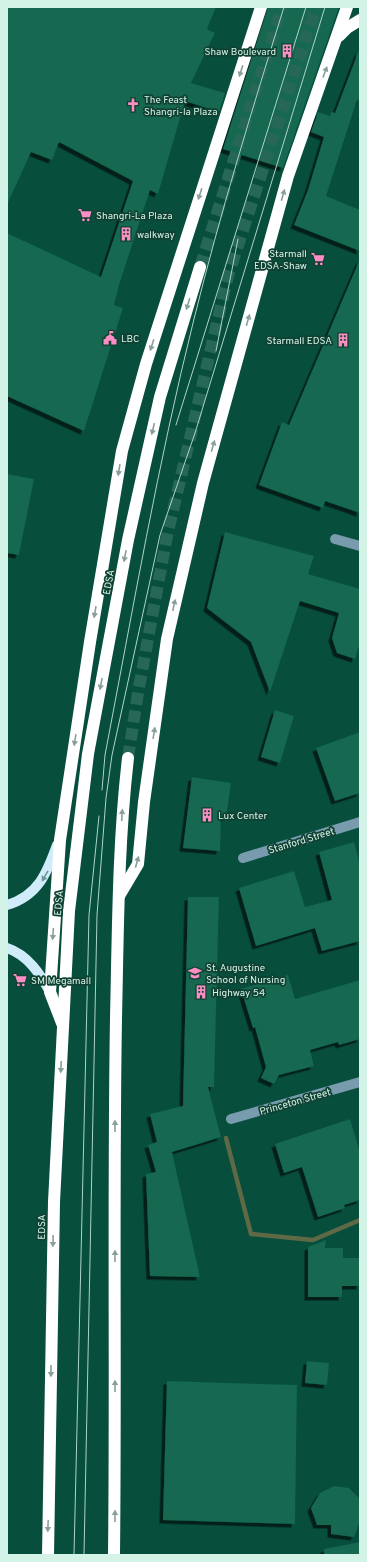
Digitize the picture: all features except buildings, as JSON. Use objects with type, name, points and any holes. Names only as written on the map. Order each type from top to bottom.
[{"type":"highway","points":[[64,1028],[50,992],[60,840],[90,642],[122,451],[146,364],[261,7]]},
{"type":"highway","points":[[119,896],[138,864],[144,802],[167,639],[203,483],[288,176],[338,37],[347,7]]},
{"type":"highway","points":[[338,37],[347,28],[360,20]]},
{"type":"highway","name":"EDSA","points":[[48,1555],[54,1202],[69,911],[88,754],[128,540],[160,398],[200,266]]},
{"type":"highway","points":[[114,1555],[115,1106],[122,809],[128,758]]},
{"type":"main road","points":[[7,905],[38,887],[47,871],[60,840]]},
{"type":"main road","points":[[7,948],[24,957],[39,972],[50,992]]},
{"type":"street","points":[[335,539],[360,546]]},
{"type":"street","name":"Stanford Street","points":[[243,858],[360,822]]},
{"type":"street","name":"Princeton Street","points":[[231,1119],[360,1082]]},
{"type":"waterway","points":[[226,1138],[251,1234],[313,1240],[360,1220]]},
{"type":"tunnel","points":[[200,267],[282,7]]},
{"type":"tunnel","points":[[128,758],[138,693],[167,536],[228,276],[316,7]]},
{"type":"tram line","points":[[102,790],[105,755],[136,591],[157,482],[181,373],[225,201],[284,7]]},
{"type":"tram line","points":[[176,425],[306,7]]},
{"type":"tram line","points":[[84,1555],[97,915],[106,798],[112,755],[160,535],[195,433],[325,7]]},
{"type":"tram line","points":[[216,351],[238,239]]},
{"type":"tram line","points":[[74,1555],[89,915],[99,816]]},
{"type":"place","name":"Shaw Boulevard","points":[[287,51]]},
{"type":"place","name":"The Feast Shangri-la Plaza","points":[[133,105]]},
{"type":"place","name":"Shangri-La Plaza","points":[[85,215]]},
{"type":"place","name":"walkway","points":[[126,234]]},
{"type":"place","name":"Starmall EDSA-Shaw","points":[[318,259]]},
{"type":"place","name":"LBC","points":[[110,338]]},
{"type":"place","name":"Starmall EDSA","points":[[343,340]]},
{"type":"place","name":"Lux Center","points":[[207,815]]},
{"type":"place","name":"St. Augustine School of Nursing","points":[[195,973]]},
{"type":"place","name":"SM Megamall","points":[[20,980]]},
{"type":"place","name":"Highway 54","points":[[201,992]]}]
